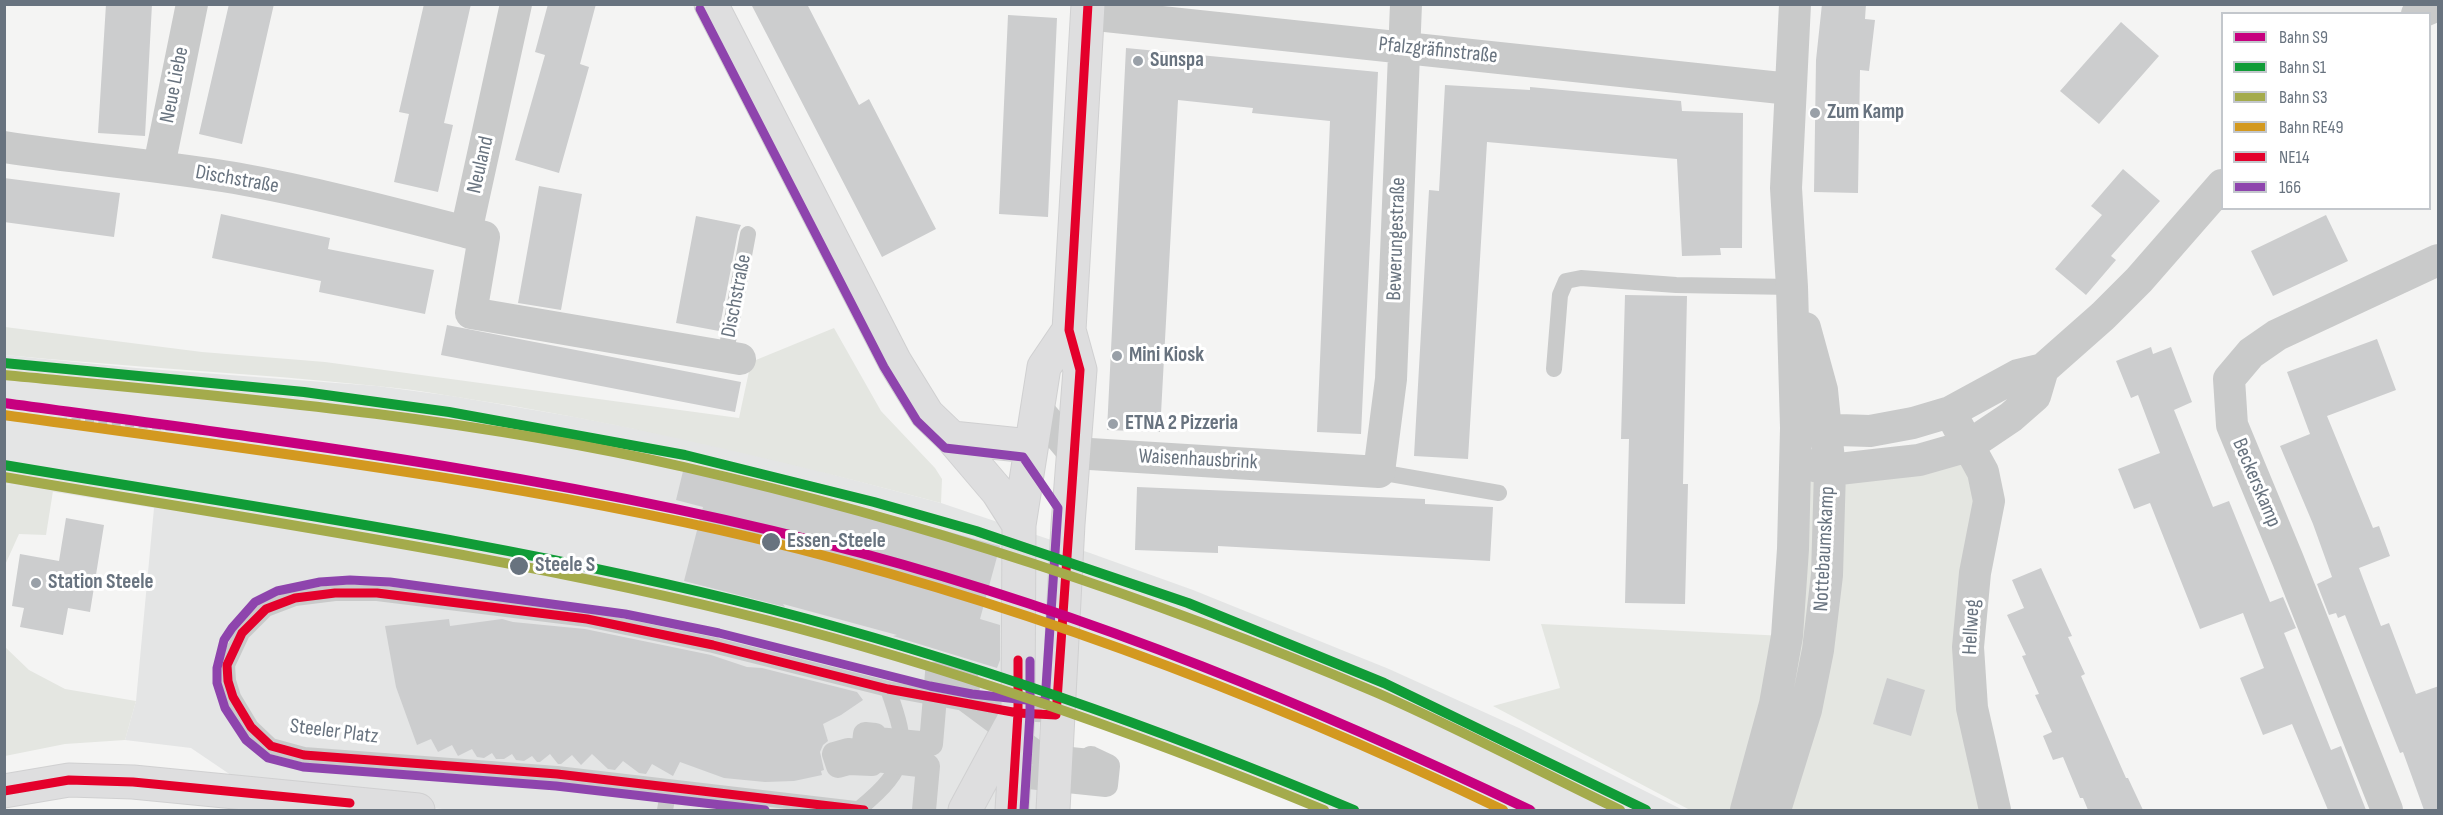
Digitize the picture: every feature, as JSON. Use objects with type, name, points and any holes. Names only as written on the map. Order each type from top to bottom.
[{"type":"main road","points":[[711,4],[895,362],[927,414],[952,438],[998,492],[1019,525]]},
{"type":"main road","points":[[1053,810],[1056,715],[1080,370],[1069,330],[1088,9]]},
{"type":"main road","points":[[1012,810],[1018,713],[1019,525],[1044,368],[1069,330]]},
{"type":"main road","points":[[952,438],[1030,446]]},
{"type":"main road","points":[[1030,446],[1070,506]]},
{"type":"main road","points":[[967,810],[1018,713]]},
{"type":"main road","points":[[1054,757],[1075,810]]},
{"type":"main road","points":[[4,791],[69,780],[133,782],[418,810]]},
{"type":"street","name":"Neue Liebe","points":[[159,166],[192,4]]},
{"type":"street","name":"Neuland","points":[[466,232],[516,4]]},
{"type":"street","name":"Bewerungestraße","points":[[1379,472],[1391,379],[1406,4]]},
{"type":"street","name":"Nottebaumskamp","points":[[1746,810],[1774,704],[1787,636],[1796,460],[1811,429],[1822,390],[1792,287],[1786,188],[1796,4]]},
{"type":"street","points":[[2421,12],[2439,4]]},
{"type":"street","name":"Pfalzgräfinstraße","points":[[1088,9],[1405,48],[1790,89]]},
{"type":"street","name":"Dischstraße","points":[[4,147],[237,178],[332,198],[484,237],[471,313],[733,358]]},
{"type":"street","points":[[1811,429],[1870,431],[1913,423],[1950,412],[2018,375],[2043,369],[2132,288],[2221,187]]},
{"type":"street","name":"Beckerskamp","points":[[2387,810],[2232,425],[2229,379],[2251,354],[2277,335],[2439,260]]},
{"type":"street","points":[[1796,460],[1830,470],[1919,460],[1968,446],[2011,417],[2035,396],[2043,369]]},
{"type":"street","points":[[1037,409],[1074,453]]},
{"type":"street","name":"Hellweg","points":[[1950,412],[1983,472],[1989,501],[1975,573],[1968,647],[1972,708],[1995,810]]},
{"type":"street","name":"Nottebaumskamp","points":[[1775,810],[1806,710],[1818,651],[1827,575],[1830,470],[1811,429]]},
{"type":"street","name":"Waisenhausbrink","points":[[1074,453],[1379,472]]},
{"type":"street","points":[[924,810],[928,766],[876,760],[872,764],[849,763],[838,766],[834,754],[848,750],[863,752],[865,734],[875,735],[877,739],[931,744],[938,673],[968,682],[967,701],[1041,756],[1090,761],[1091,758],[1108,766],[1106,785],[986,772],[971,778],[967,810]]},
{"type":"lane","name":"Dischstraße","points":[[733,358],[748,234]]},
{"type":"lane","points":[[1554,369],[1560,295],[1566,281],[1581,278],[1676,285],[1792,287]]},
{"type":"lane","points":[[1379,472],[1499,494]]},
{"type":"lane","name":"Steeler Platz","points":[[335,593],[377,593],[587,619],[713,645],[888,689],[902,727],[902,761],[879,793],[862,810],[669,788],[557,774],[304,755],[271,746],[251,727],[236,704],[228,681],[227,665],[242,633],[266,609],[295,598],[335,593]]},
{"type":"lane","points":[[888,689],[1018,713],[1056,715]]},
{"type":"lane","points":[[665,810],[669,788]]},
{"type":"shaded area","points":[[5,327],[202,352],[325,362],[739,418],[751,362],[834,328],[881,411],[935,468],[942,479],[941,503],[835,475],[675,438],[567,416],[444,395],[330,381],[5,355]]},
{"type":"shaded area","points":[[5,355],[136,368],[377,386],[452,396],[699,441],[941,503],[1193,590],[1389,669],[1519,728],[1683,810],[1322,810],[1156,743],[1040,703],[1036,810],[451,810],[250,788],[191,748],[125,740],[136,701],[154,508],[5,484]]},
{"type":"shaded area","points":[[1967,449],[1981,471],[1971,572],[1990,810],[1749,810],[1798,464]]},
{"type":"shaded area","points":[[5,484],[53,491],[46,535],[19,534],[5,565]]},
{"type":"shaded area","points":[[1541,624],[1785,636],[1743,810],[1690,810],[1493,706],[1560,688]]},
{"type":"shaded area","points":[[4,646],[29,670],[65,689],[136,701],[125,740],[65,744],[5,756]]},
{"type":"building","points":[[106,4],[152,4],[145,136],[98,133]]},
{"type":"building","points":[[229,4],[274,4],[242,144],[199,134]]},
{"type":"building","points":[[424,4],[471,4],[444,123],[453,125],[438,192],[394,182],[409,114],[399,112]]},
{"type":"building","points":[[548,4],[596,4],[580,64],[589,67],[559,173],[515,160],[545,55],[535,52]]},
{"type":"building","points":[[751,4],[807,4],[859,105],[869,99],[936,229],[882,257]]},
{"type":"building","points":[[1822,4],[1866,4],[1865,19],[1875,20],[1869,71],[1860,70],[1858,193],[1814,192],[1816,60]]},
{"type":"building","points":[[1008,15],[1057,18],[1048,217],[999,214]]},
{"type":"building","points":[[2121,22],[2159,56],[2099,124],[2060,91]]},
{"type":"building","points":[[1126,48],[1378,72],[1361,434],[1317,432],[1330,121],[1252,113],[1253,108],[1178,100],[1160,432],[1107,430]]},
{"type":"building","points":[[1445,85],[1530,90],[1530,87],[1681,101],[1682,111],[1743,113],[1742,248],[1720,248],[1721,255],[1682,256],[1677,159],[1487,142],[1468,459],[1414,456],[1429,190],[1439,191]]},
{"type":"building","points":[[2123,169],[2160,201],[2111,256],[2116,260],[2086,295],[2055,269],[2102,215],[2091,206]]},
{"type":"building","points":[[4,178],[120,193],[114,237],[4,222]]},
{"type":"building","points":[[539,186],[582,194],[561,310],[518,303]]},
{"type":"building","points":[[221,214],[330,238],[328,249],[434,270],[425,314],[319,292],[321,281],[212,258]]},
{"type":"building","points":[[2326,215],[2348,261],[2273,296],[2251,251]]},
{"type":"building","points":[[696,216],[741,225],[719,331],[676,323]]},
{"type":"building","points":[[1625,295],[1687,296],[1683,484],[1688,484],[1685,604],[1625,603],[1629,439],[1621,439]]},
{"type":"building","points":[[447,325],[741,382],[735,412],[441,355]]},
{"type":"building","points":[[2377,339],[2396,390],[2327,416],[2373,528],[2379,526],[2390,556],[2359,568],[2381,626],[2389,623],[2416,694],[2439,686],[2439,810],[2424,810],[2403,752],[2400,753],[2345,615],[2338,618],[2336,613],[2329,615],[2317,584],[2332,577],[2313,524],[2280,446],[2310,434],[2287,372]]},
{"type":"building","points":[[2151,347],[2153,354],[2171,347],[2192,402],[2174,410],[2213,507],[2229,501],[2270,602],[2283,597],[2296,628],[2284,633],[2331,750],[2341,746],[2366,810],[2328,810],[2292,724],[2263,735],[2240,678],[2264,668],[2243,613],[2200,629],[2150,503],[2134,509],[2118,469],[2160,453],[2138,395],[2131,398],[2116,361]]},
{"type":"building","points":[[685,463],[871,510],[1000,546],[980,619],[1000,625],[1000,660],[997,668],[893,636],[897,635],[783,604],[785,607],[684,581],[703,507],[676,500]]},
{"type":"building","points":[[1137,487],[1425,499],[1425,504],[1493,507],[1490,561],[1218,546],[1218,553],[1135,550]]},
{"type":"building","points":[[66,518],[104,525],[90,612],[68,608],[63,635],[20,627],[24,608],[12,606],[20,554],[59,561]]},
{"type":"building","points":[[2041,568],[2072,636],[2068,637],[2085,674],[2081,676],[2126,778],[2143,810],[2088,810],[2083,798],[2080,798],[2063,757],[2053,760],[2043,736],[2052,732],[2035,695],[2039,694],[2022,656],[2026,655],[2007,615],[2024,608],[2012,580]]},
{"type":"building","points":[[449,619],[450,626],[502,619],[585,629],[711,655],[747,667],[762,668],[857,692],[863,700],[823,724],[828,741],[820,752],[824,770],[821,771],[822,775],[794,781],[765,782],[724,778],[680,762],[673,776],[652,764],[646,774],[639,773],[623,761],[615,770],[608,769],[592,754],[581,765],[572,755],[561,764],[558,764],[550,754],[540,762],[532,756],[524,761],[516,760],[512,754],[504,759],[496,759],[492,753],[484,758],[477,757],[472,749],[458,756],[452,745],[438,752],[431,739],[417,745],[396,687],[385,626]]},
{"type":"building","points":[[1887,678],[1925,690],[1911,736],[1873,724]]},
{"type":"railway","points":[[4,418],[97,421],[264,439]]},
{"type":"railway","points":[[1458,777],[1535,810]]},
{"type":"rail line","name":"S1","points":[[4,363],[304,392],[449,412],[685,455],[874,502],[976,531],[1188,603],[1384,683],[1646,810]]},
{"type":"rail line","name":"S3","points":[[4,375],[261,400],[431,421],[600,449],[773,488],[1035,564],[1206,624],[1375,692],[1620,810]]},
{"type":"rail line","name":"S9","points":[[4,403],[435,464],[649,503],[861,553],[1034,605],[1202,666],[1366,735],[1530,810]]},
{"type":"rail line","name":"RE49","points":[[4,415],[287,454],[568,499],[754,538],[851,563],[947,590],[1136,654],[1321,728],[1503,810]]},
{"type":"rail line","name":"S1","points":[[4,465],[485,547],[676,586],[770,609],[919,651],[1066,699],[1211,752],[1354,810]]},
{"type":"rail line","name":"S3","points":[[4,477],[387,541],[577,577],[766,620],[908,660],[1048,705],[1256,782],[1324,810]]},
{"type":"transit line","name":"NE14","points":[[864,810],[557,774],[304,755],[271,746],[251,727],[233,697],[228,681],[227,665],[242,633],[266,609],[295,598],[335,593],[377,593],[587,619],[713,645],[888,689],[1018,713],[1056,715],[1080,370],[1069,330],[1088,4]]},
{"type":"transit line","name":"166","points":[[700,9],[884,367],[917,421],[945,448],[1023,457],[1058,508],[1045,702],[972,694],[930,686],[719,633],[625,614],[390,582],[350,580],[320,582],[277,591],[255,602],[224,640],[217,668],[217,683],[225,708],[246,740],[268,758],[303,767],[556,786],[765,810]]},
{"type":"transit line","name":"NE14","points":[[1012,810],[1018,713],[1018,660]]},
{"type":"transit line","name":"166","points":[[1024,810],[1030,714],[1030,661]]},
{"type":"transit line","name":"NE14","points":[[4,791],[69,780],[133,782],[350,803]]},
{"type":"place","name":"Sunspa","points":[[1138,61]]},
{"type":"place","name":"Zum Kamp","points":[[1815,113]]},
{"type":"place","name":"Mini Kiosk","points":[[1117,356]]},
{"type":"place","name":"ETNA 2 Pizzeria","points":[[1113,424]]},
{"type":"place","name":"Essen-Steele","points":[[771,542]]},
{"type":"place","name":"Steele S","points":[[519,566]]},
{"type":"place","name":"Station Steele","points":[[36,583]]}]
